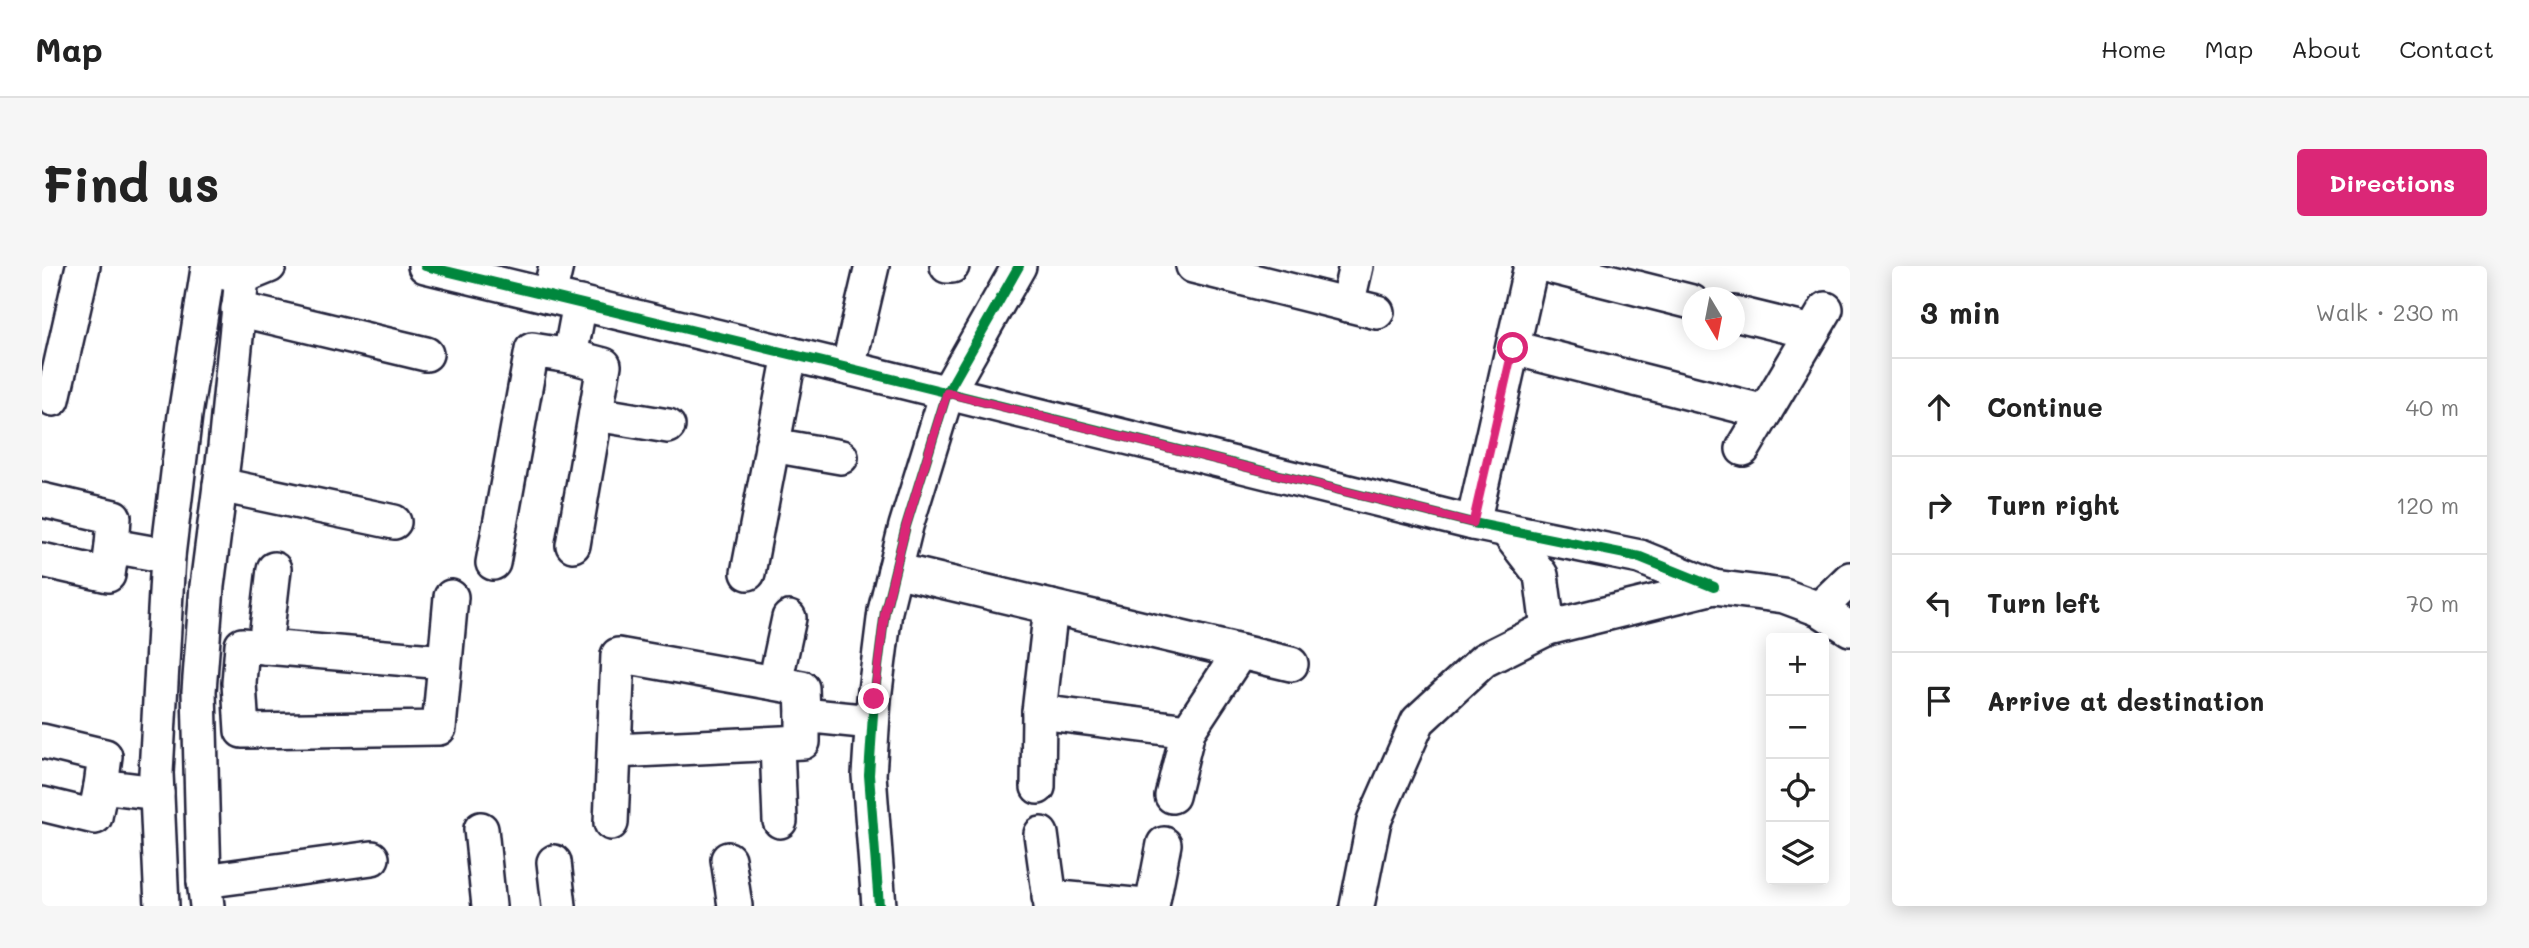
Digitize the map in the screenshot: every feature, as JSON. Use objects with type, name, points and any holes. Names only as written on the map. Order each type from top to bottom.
[{"type":"street","points":[[53,399],[83,266]]},
{"type":"street","points":[[425,266],[561,288],[790,354],[1473,523],[1640,557],[1714,587],[1784,596],[1819,609],[1850,629]]},
{"type":"street","points":[[848,368],[872,266]]},
{"type":"street","points":[[947,266],[952,266]]},
{"type":"street","points":[[879,906],[869,775],[872,722],[885,611],[947,393],[1019,266]]},
{"type":"street","points":[[1193,266],[1362,309],[1356,266]]},
{"type":"street","points":[[1473,523],[1531,266]]},
{"type":"street","points":[[1549,266],[1682,299]]},
{"type":"street","points":[[162,906],[157,793],[168,556],[207,267],[255,271],[238,309],[207,586],[200,684],[206,894],[372,858]]},
{"type":"street","points":[[561,288],[570,356]]},
{"type":"street","points":[[238,309],[426,354]]},
{"type":"street","points":[[1744,449],[1819,321],[1745,314]]},
{"type":"street","points":[[1513,348],[1765,412]]},
{"type":"street","points":[[493,563],[532,351],[570,356],[604,365],[573,545]]},
{"type":"street","points":[[748,573],[790,354]]},
{"type":"street","points":[[596,414],[668,426]]},
{"type":"street","points":[[772,445],[841,457]]},
{"type":"street","points":[[220,485],[394,522]]},
{"type":"street","points":[[42,500],[114,517],[108,575],[42,560]]},
{"type":"street","points":[[1507,531],[1541,575],[1548,628]]},
{"type":"street","points":[[112,546],[168,556]]},
{"type":"street","points":[[265,647],[274,569]]},
{"type":"street","points":[[895,570],[1291,664]]},
{"type":"street","points":[[1819,609],[1850,579]]},
{"type":"street","points":[[1357,906],[1374,821],[1418,721],[1484,660],[1548,628],[1714,587]]},
{"type":"street","points":[[445,662],[242,645],[239,683],[242,731],[439,728],[451,597]]},
{"type":"street","points":[[1038,787],[1039,712],[1051,607]]},
{"type":"street","points":[[775,683],[789,618]]},
{"type":"street","points":[[1172,796],[1188,731],[1240,652]]},
{"type":"street","points":[[611,823],[618,655],[803,688],[803,742],[615,751]]},
{"type":"street","points":[[200,684],[239,683]]},
{"type":"street","points":[[1039,712],[1188,731]]},
{"type":"street","points":[[803,715],[872,722]]},
{"type":"street","points":[[42,741],[105,756],[95,817],[42,803]]},
{"type":"street","points":[[777,744],[780,821]]},
{"type":"street","points":[[100,786],[157,793]]},
{"type":"street","points":[[481,830],[489,906]]},
{"type":"street","points":[[1041,834],[1050,901],[1145,906]]},
{"type":"street","points":[[1152,906],[1164,844]]},
{"type":"street","points":[[728,859],[735,906]]},
{"type":"street","points":[[554,862],[559,906]]},
{"type":"cycle path","points":[[425,266],[1473,523],[1640,557],[1714,587]]},
{"type":"cycle path","points":[[879,906],[869,775],[874,699],[885,611],[906,526],[947,393],[1019,266]]},
{"type":"route","points":[[874,699],[885,611],[906,526],[947,393],[1473,523],[1513,348]]}]
